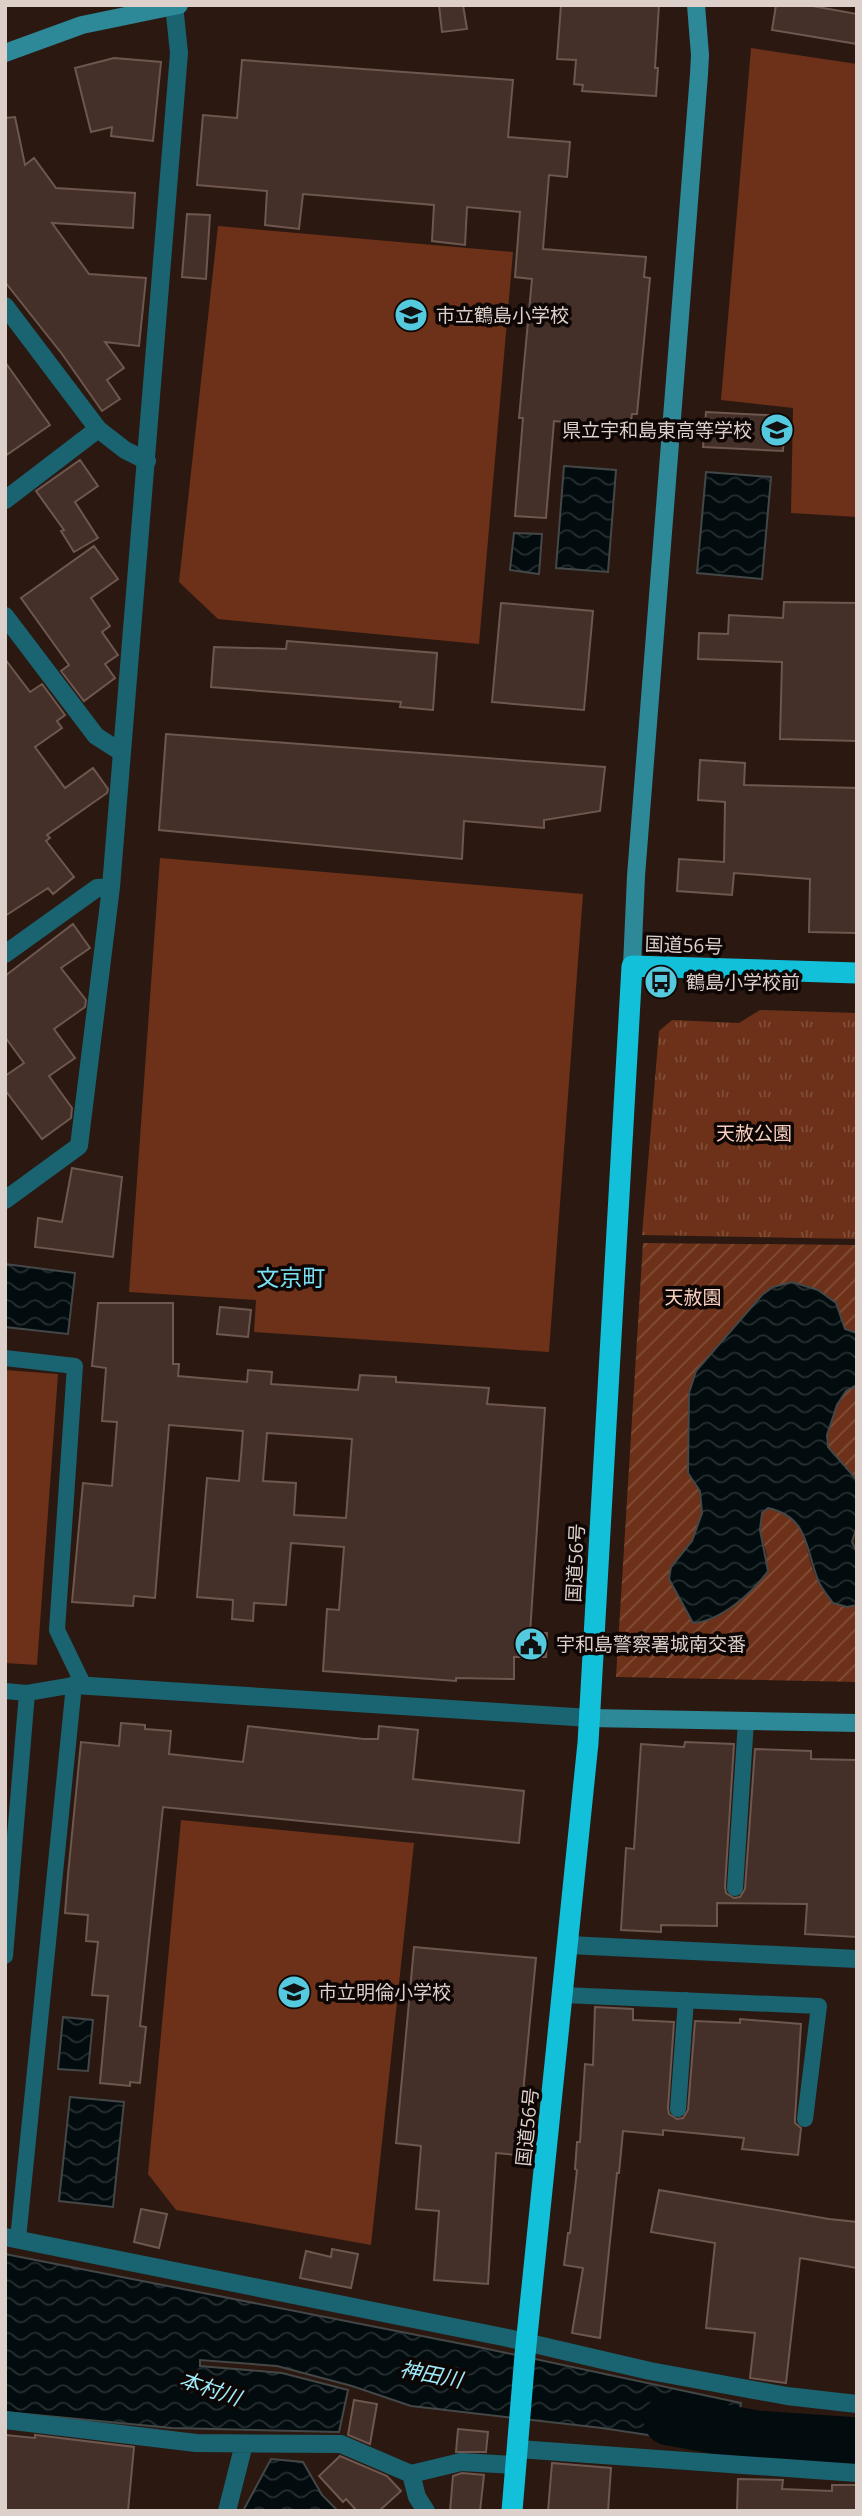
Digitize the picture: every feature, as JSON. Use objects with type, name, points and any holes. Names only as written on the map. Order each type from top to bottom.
[{"type":"highway","name":"国道56号","points":[[512,2511],[590,1718],[632,966],[857,973]]},
{"type":"street","points":[[5,53],[82,25],[179,5]]},
{"type":"street","points":[[632,966],[636,876],[699,74],[696,5]]},
{"type":"street","points":[[5,1200],[79,1146],[111,887],[147,461],[180,52],[174,6]]},
{"type":"street","points":[[5,306],[98,429],[125,450],[147,461]]},
{"type":"street","points":[[5,500],[98,429]]},
{"type":"street","points":[[5,616],[96,736],[121,752]]},
{"type":"street","points":[[9,945],[97,888],[111,887]]},
{"type":"street","points":[[79,1685],[590,1718],[857,1723]]},
{"type":"street","points":[[569,1945],[857,1959]]},
{"type":"street","points":[[11,2238],[526,2349],[762,2392],[857,2404]]},
{"type":"street","points":[[5,2420],[196,2443],[341,2444],[411,2474],[517,2451],[857,2473]]},
{"type":"street","points":[[227,2511],[244,2444]]},
{"type":"street","points":[[411,2474],[417,2497],[426,2511]]},
{"type":"lane","points":[[5,1358],[75,1366],[57,1630],[79,1685],[11,2238]]},
{"type":"lane","points":[[5,1691],[27,1693],[79,1685]]},
{"type":"lane","points":[[5,1956],[27,1693]]},
{"type":"lane","points":[[735,1888],[746,1721]]},
{"type":"lane","points":[[563,1995],[818,2006],[805,2119]]},
{"type":"lane","points":[[678,2109],[687,2000]]},
{"type":"green space","points":[[751,48],[857,64],[857,517],[791,513],[793,408],[721,400]]},
{"type":"green space","points":[[218,226],[513,252],[479,644],[218,619],[179,582]]},
{"type":"green space","points":[[160,858],[583,894],[549,1352],[254,1332],[256,1300],[129,1292]]},
{"type":"green space","name":"天赦公園","points":[[760,1010],[857,1013],[857,1239],[642,1235],[659,1031],[672,1020],[739,1023]]},
{"type":"green space","name":"天赦園","points":[[643,1243],[857,1245],[857,1333],[845,1329],[836,1303],[782,1284],[767,1291],[696,1371],[688,1473],[700,1491],[702,1513],[692,1541],[672,1567],[669,1579],[693,1623],[717,1615],[736,1598],[767,1556],[760,1529],[762,1513],[768,1508],[782,1513],[792,1519],[804,1536],[820,1585],[847,1607],[857,1605],[857,1682],[616,1677]]},
{"type":"green space","points":[[5,1370],[58,1374],[37,1665],[5,1663]]},
{"type":"green space","points":[[857,1385],[857,1480],[828,1447],[827,1435],[837,1405],[846,1391]]},
{"type":"green space","points":[[181,1820],[414,1843],[371,2245],[176,2210],[148,2174]]},
{"type":"water","points":[[564,466],[616,470],[608,572],[556,568]]},
{"type":"water","points":[[706,472],[771,477],[762,579],[697,573]]},
{"type":"water","points":[[514,533],[542,534],[539,574],[510,570]]},
{"type":"water","points":[[5,1264],[75,1273],[68,1334],[5,1327]]},
{"type":"water","points":[[792,1282],[818,1290],[836,1303],[845,1329],[857,1333],[857,1385],[846,1391],[837,1405],[827,1435],[828,1447],[857,1480],[857,1526],[852,1542],[857,1552],[857,1605],[847,1607],[833,1603],[819,1583],[804,1535],[798,1526],[781,1512],[768,1508],[762,1513],[760,1530],[768,1571],[735,1605],[714,1617],[693,1623],[669,1579],[671,1567],[692,1541],[702,1513],[700,1491],[688,1473],[689,1393],[696,1371],[762,1295],[773,1287]]},
{"type":"water","points":[[63,2017],[93,2020],[88,2071],[58,2069]]},
{"type":"water","points":[[70,2097],[124,2102],[113,2207],[59,2201]]},
{"type":"water","name":"本村川","points":[[5,2254],[483,2348],[741,2403],[734,2448],[602,2428],[411,2406],[352,2386],[277,2366],[200,2360],[200,2366],[282,2373],[348,2390],[339,2432],[172,2428],[5,2412]]},
{"type":"water","points":[[271,2459],[303,2462],[322,2495],[338,2511],[243,2511]]},
{"type":"building","points":[[439,5],[463,5],[467,29],[442,32]]},
{"type":"building","points":[[561,5],[659,5],[656,96],[582,91],[583,85],[574,84],[576,60],[557,59]]},
{"type":"building","points":[[776,5],[807,5],[857,14],[857,44],[772,30]]},
{"type":"building","points":[[114,58],[161,62],[153,141],[111,136],[112,127],[91,132],[75,68]]},
{"type":"building","points":[[242,60],[513,80],[508,137],[570,142],[567,177],[549,175],[543,249],[646,257],[644,277],[650,278],[637,414],[632,414],[630,428],[554,421],[546,518],[515,516],[523,418],[519,418],[532,279],[515,277],[520,212],[467,207],[465,245],[432,241],[434,205],[303,194],[299,229],[265,225],[267,191],[197,185],[203,115],[237,118]]},
{"type":"building","points":[[15,117],[25,165],[34,158],[56,188],[135,193],[133,228],[52,223],[89,274],[146,278],[139,346],[105,342],[124,368],[107,380],[120,399],[102,411],[62,354],[5,282],[5,118]]},
{"type":"building","points":[[187,214],[210,215],[206,279],[182,277]]},
{"type":"building","points":[[5,362],[50,425],[5,456]]},
{"type":"building","points":[[706,412],[785,416],[783,451],[703,447]]},
{"type":"building","points":[[80,460],[98,486],[75,502],[98,538],[74,552],[61,531],[64,530],[36,491]]},
{"type":"building","points":[[94,546],[118,579],[91,598],[110,626],[102,632],[118,655],[105,664],[115,678],[84,701],[61,671],[69,665],[21,598]]},
{"type":"building","points":[[784,602],[857,603],[857,741],[780,739],[782,662],[698,659],[699,633],[728,634],[729,615],[783,618]]},
{"type":"building","points":[[501,603],[593,611],[584,710],[492,702]]},
{"type":"building","points":[[287,641],[437,653],[433,710],[400,707],[401,702],[211,687],[214,647],[286,649]]},
{"type":"building","points":[[5,659],[30,692],[42,684],[65,715],[57,721],[62,728],[35,747],[65,788],[93,768],[108,789],[107,793],[47,835],[50,838],[46,841],[74,877],[53,894],[48,888],[5,916]]},
{"type":"building","points":[[166,734],[605,767],[600,811],[544,820],[544,828],[464,821],[462,859],[159,830]]},
{"type":"building","points":[[700,760],[745,763],[744,785],[857,788],[857,933],[809,932],[810,879],[734,873],[732,895],[677,891],[679,859],[724,862],[725,802],[698,800]]},
{"type":"building","points":[[73,924],[90,948],[61,968],[86,1000],[85,1007],[54,1029],[75,1058],[49,1076],[72,1108],[71,1118],[42,1139],[5,1090],[5,1076],[24,1063],[5,1037],[5,976]]},
{"type":"building","points":[[72,1168],[122,1177],[113,1257],[35,1247],[38,1218],[62,1222]]},
{"type":"building","points":[[98,1303],[173,1303],[173,1364],[179,1364],[178,1376],[247,1382],[248,1370],[272,1372],[271,1384],[358,1390],[360,1375],[396,1377],[396,1382],[489,1388],[487,1404],[545,1408],[530,1633],[547,1633],[546,1657],[514,1657],[514,1679],[456,1678],[456,1681],[323,1671],[327,1609],[339,1610],[344,1547],[291,1543],[286,1605],[254,1603],[253,1621],[232,1619],[233,1600],[197,1597],[207,1478],[239,1481],[243,1431],[169,1425],[155,1598],[134,1596],[133,1606],[72,1602],[83,1483],[112,1486],[117,1422],[102,1421],[106,1368],[92,1366]],"holes":[[[267,1433],[352,1439],[346,1518],[294,1515],[296,1483],[263,1481]]]},
{"type":"building","points":[[220,1307],[251,1310],[248,1337],[217,1334]]},
{"type":"building","points":[[121,1723],[145,1725],[145,1729],[171,1731],[169,1754],[243,1762],[248,1726],[364,1739],[378,1739],[379,1726],[418,1730],[413,1779],[524,1791],[519,1843],[163,1807],[140,2026],[146,2027],[140,2083],[130,2082],[130,2086],[100,2083],[108,1996],[92,1995],[98,1942],[86,1941],[88,1915],[65,1913],[81,1742],[119,1746]]},
{"type":"building","points":[[685,1742],[734,1744],[725,1887],[726,1893],[734,1898],[740,1897],[745,1889],[755,1749],[811,1751],[811,1759],[856,1760],[857,1937],[805,1934],[807,1904],[717,1903],[717,1926],[661,1925],[661,1932],[621,1930],[626,1848],[634,1849],[641,1744],[684,1747]]},
{"type":"building","points":[[414,1947],[536,1958],[517,2155],[496,2153],[488,2284],[434,2280],[439,2211],[416,2209],[421,2146],[396,2143]]},
{"type":"building","points":[[595,2007],[633,2009],[633,2020],[674,2022],[668,2108],[669,2114],[677,2119],[683,2118],[688,2110],[695,2021],[740,2023],[740,2019],[801,2024],[795,2118],[795,2123],[801,2128],[798,2155],[742,2149],[744,2138],[663,2130],[663,2135],[623,2131],[600,2338],[572,2333],[583,2268],[564,2265],[577,2170],[577,2142],[580,2142],[585,2064],[593,2065]]},
{"type":"building","points":[[659,2190],[857,2222],[857,2268],[800,2258],[786,2383],[750,2378],[755,2333],[706,2328],[715,2243],[651,2232]]},
{"type":"building","points":[[141,2209],[167,2214],[159,2248],[134,2242]]},
{"type":"building","points":[[332,2249],[358,2254],[351,2288],[300,2278],[306,2251],[331,2257]]},
{"type":"building","points":[[354,2400],[377,2404],[370,2444],[348,2435]]},
{"type":"building","points":[[458,2429],[488,2432],[486,2452],[456,2452]]},
{"type":"building","points":[[5,2435],[35,2438],[35,2435],[134,2447],[128,2511],[5,2511]]},
{"type":"building","points":[[340,2456],[387,2476],[401,2491],[379,2511],[357,2511],[346,2499],[343,2502],[319,2476]]},
{"type":"building","points":[[552,2463],[611,2468],[608,2511],[548,2511]]},
{"type":"building","points":[[462,2473],[484,2475],[480,2511],[450,2511],[453,2476]]},
{"type":"building","points":[[738,2479],[783,2480],[782,2489],[832,2491],[832,2485],[857,2485],[857,2511],[737,2511]]},
{"type":"waterway","name":"神田川","points":[[669,2420],[757,2436],[857,2443]]},
{"type":"place","name":"市立鶴島小学校","points":[[411,315]]},
{"type":"place","name":"県立宇和島東高等学校","points":[[777,430]]},
{"type":"place","name":"鶴島小学校前","points":[[661,982]]},
{"type":"place","name":"宇和島警察署城南交番","points":[[531,1644]]},
{"type":"place","name":"市立明倫小学校","points":[[294,1992]]},
{"type":"district","name":"文京町","points":[[291,1278]]}]
